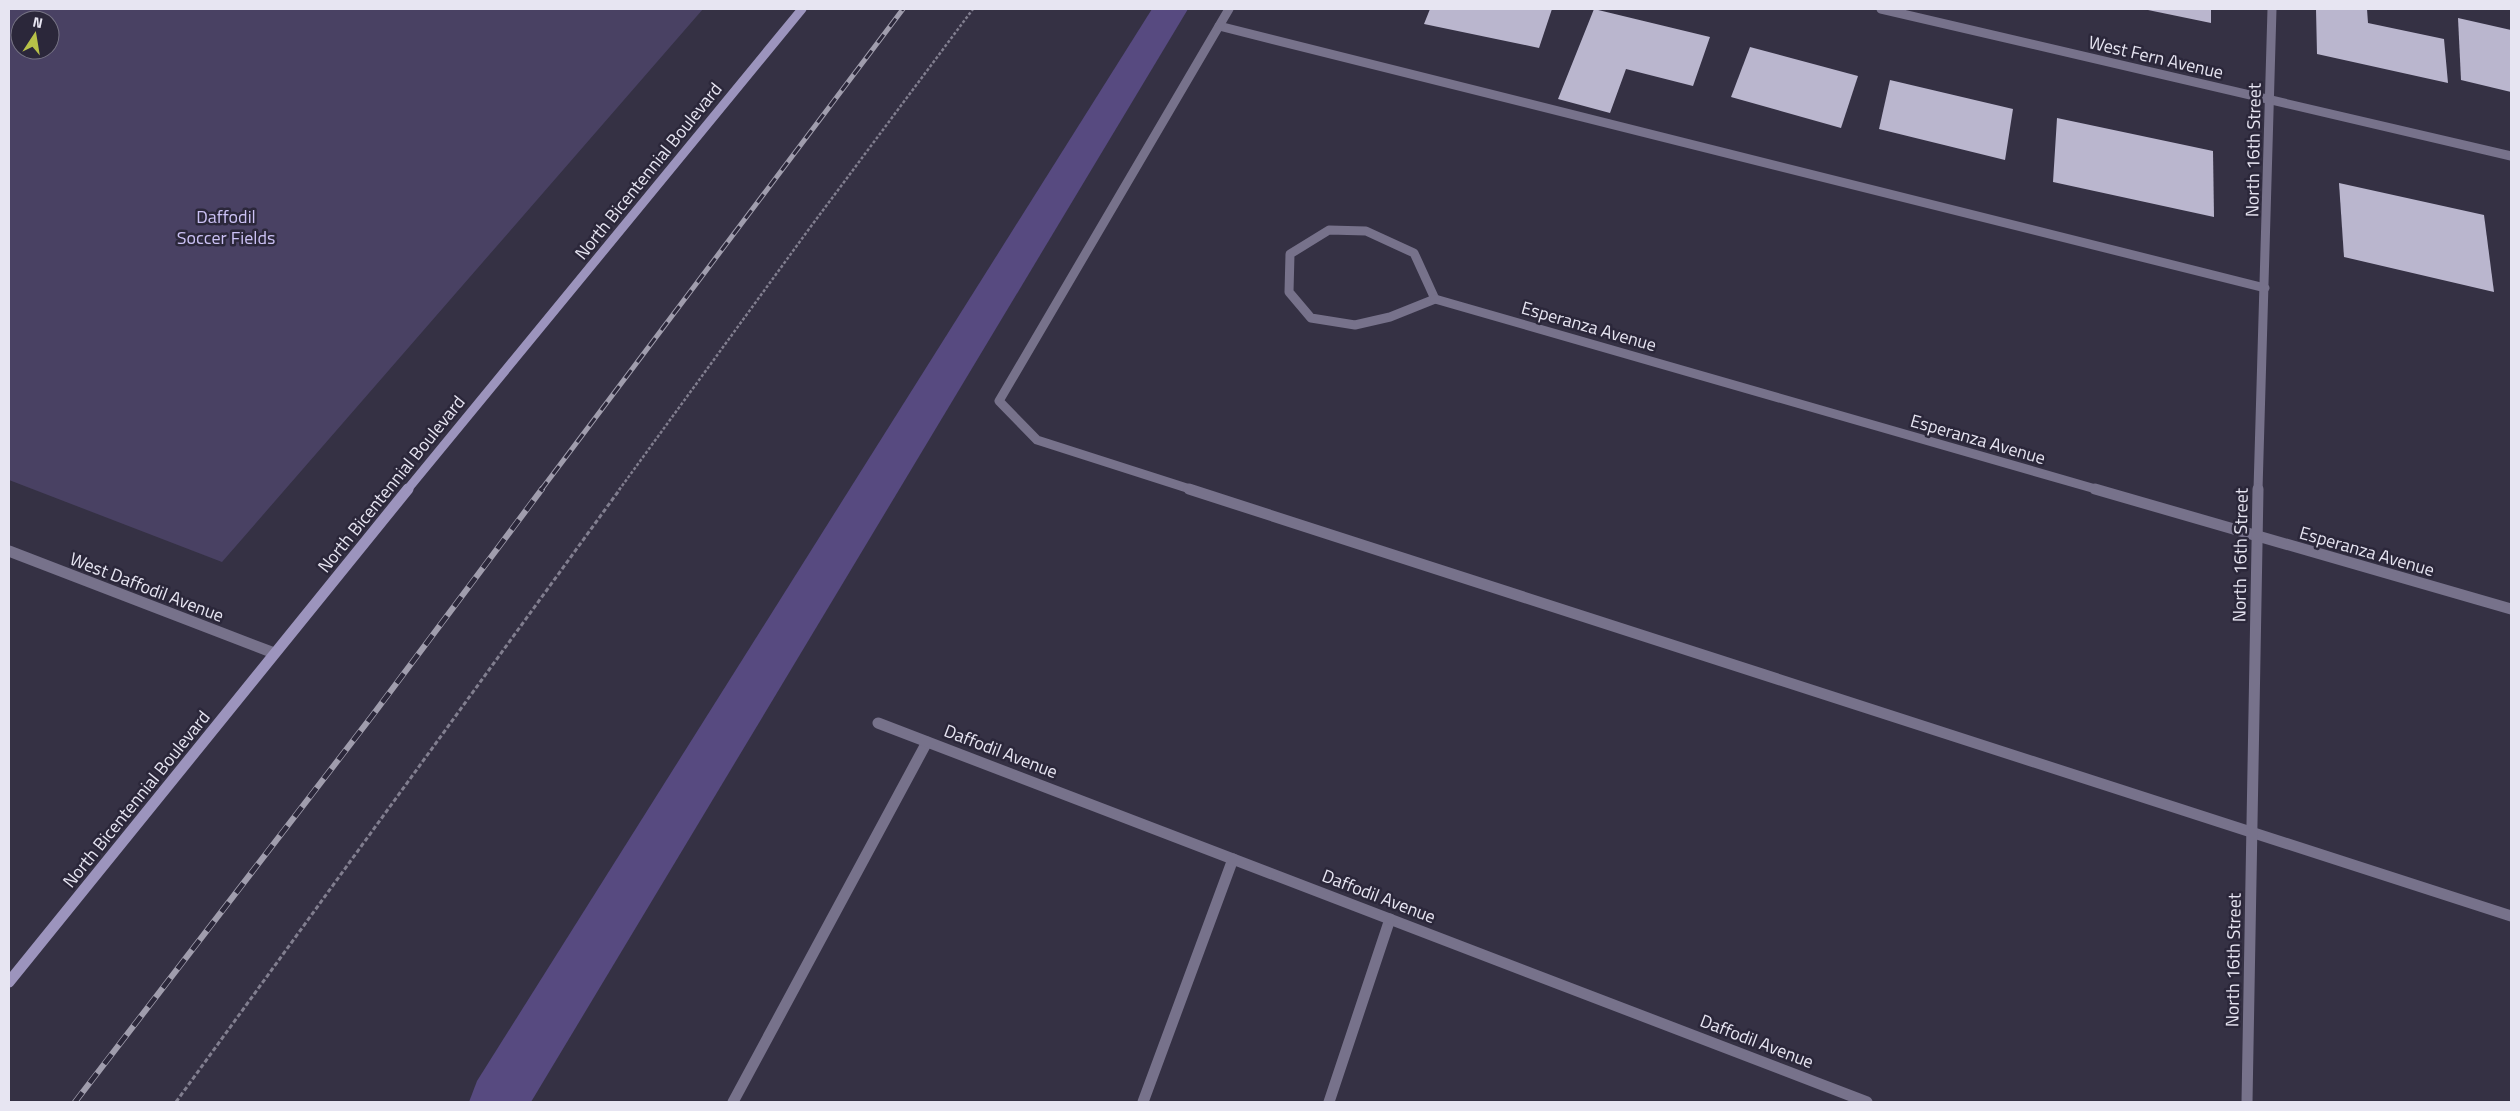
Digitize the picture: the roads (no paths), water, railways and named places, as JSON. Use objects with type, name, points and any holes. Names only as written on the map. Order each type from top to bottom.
[{"type":"main road","name":"North Bicentennial Boulevard","points":[[9,981],[274,653],[802,9]]},
{"type":"street","points":[[1229,9],[999,401],[1038,440],[2511,916]]},
{"type":"street","name":"West Fern Avenue","points":[[1881,9],[2511,156]]},
{"type":"street","name":"North 16th Street","points":[[2246,1102],[2256,537],[2271,101],[2272,9]]},
{"type":"street","points":[[1219,26],[2265,288]]},
{"type":"street","points":[[1329,230],[1366,231],[1414,253],[1436,299],[1390,317],[1355,326],[1311,318],[1289,292],[1290,254],[1329,230]]},
{"type":"street","name":"Esperanza Avenue","points":[[1436,299],[2511,609]]},
{"type":"street","name":"West Daffodil Avenue","points":[[9,552],[274,653]]},
{"type":"street","name":"Daffodil Avenue","points":[[878,723],[1390,919],[1854,1100],[1867,1102]]},
{"type":"street","points":[[733,1102],[927,742]]},
{"type":"street","points":[[1143,1102],[1233,859]]},
{"type":"street","points":[[1329,1102],[1390,919]]},
{"type":"waterway","points":[[498,1102],[1170,9]]},
{"type":"railway","points":[[541,490],[903,9]]},
{"type":"railway","points":[[75,1102],[372,716],[542,489]]},
{"type":"park label","name":"Daffodil Soccer Fields","points":[[226,226]]}]
